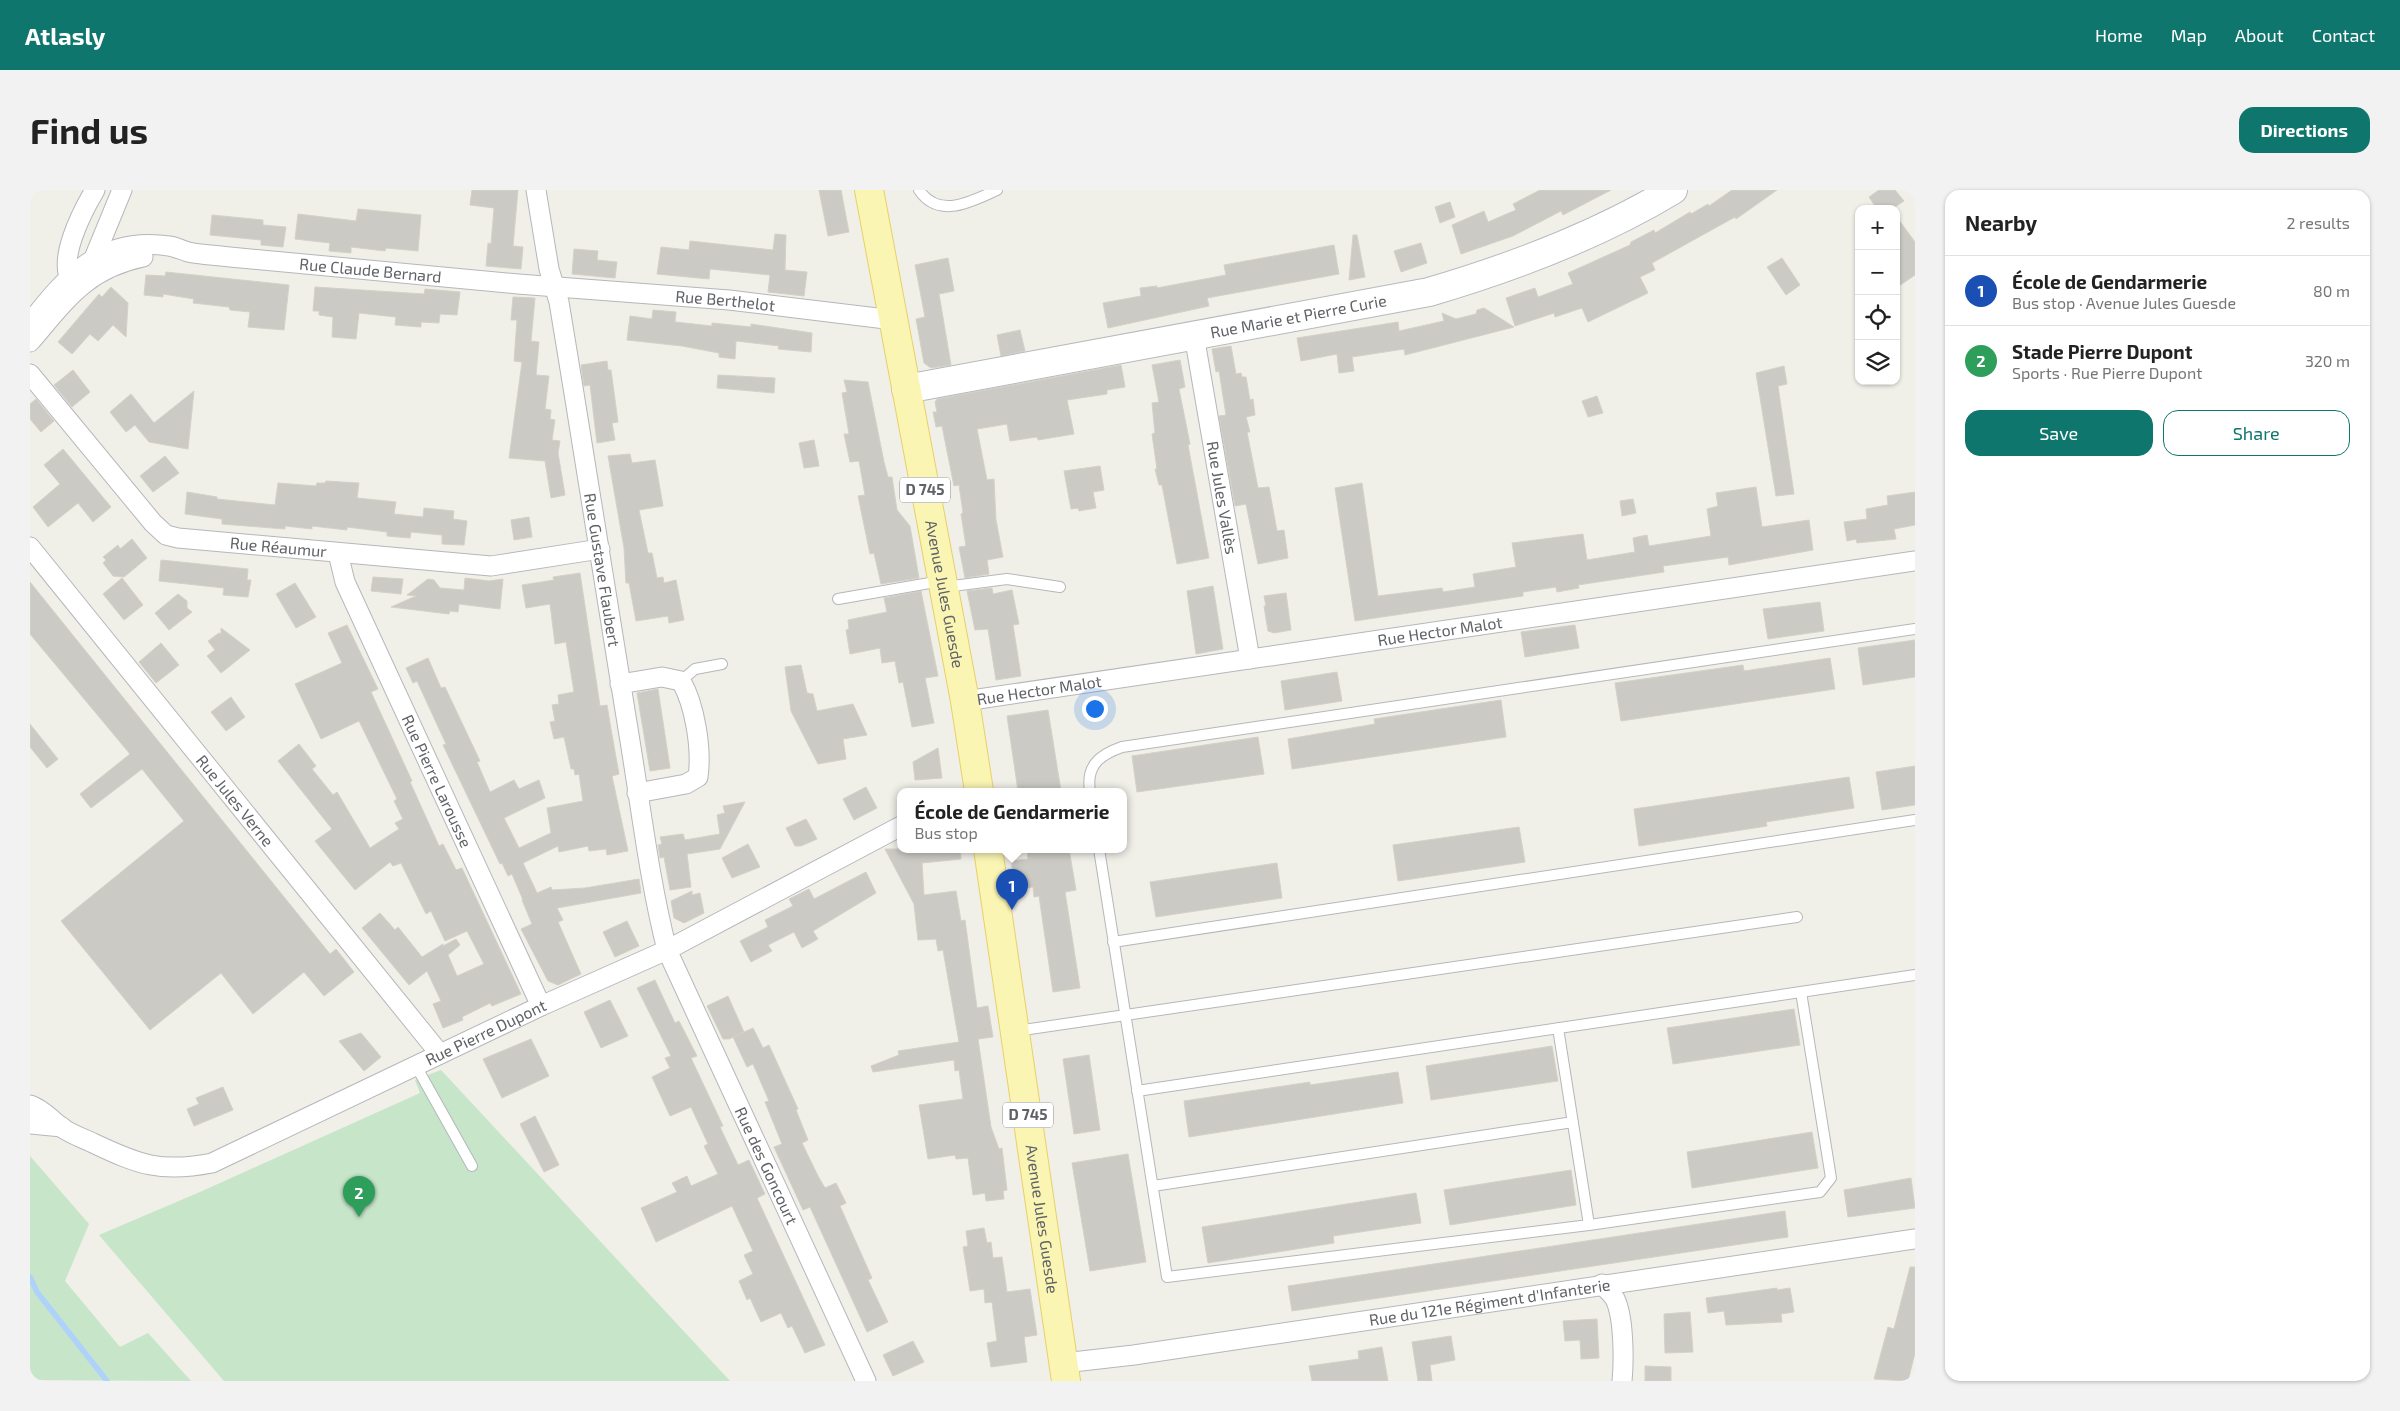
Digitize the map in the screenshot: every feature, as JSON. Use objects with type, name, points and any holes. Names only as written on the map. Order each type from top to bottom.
[{"type":"main road","name":"Avenue Jules Guesde","points":[[869,190],[965,701],[976,788]]},
{"type":"main road","name":"Avenue Jules Guesde","points":[[989,853],[1065,1372]]},
{"type":"street","points":[[77,282],[66,266],[83,210],[95,190]]},
{"type":"street","points":[[30,342],[94,259],[122,190]]},
{"type":"street","name":"Rue Gustave Flaubert","points":[[536,190],[549,269],[559,302],[600,549],[637,793],[656,906],[667,950]]},
{"type":"street","name":"Rue Marie et Pierre Curie","points":[[906,389],[1429,292],[1497,272],[1588,235],[1673,190]]},
{"type":"street","points":[[110,219],[122,238],[141,246]]},
{"type":"street","points":[[94,259],[111,251],[141,246],[169,246],[189,252]]},
{"type":"street","points":[[30,323],[77,282],[122,261],[150,255],[189,252]]},
{"type":"street","name":"Rue Claude Bernard","points":[[189,252],[554,287]]},
{"type":"street","name":"Rue Berthelot","points":[[554,287],[729,300],[894,320]]},
{"type":"street","name":"Rue Jules Vallès","points":[[1194,335],[1250,659]]},
{"type":"street","name":"Rue Réaumur","points":[[30,374],[153,523],[166,534],[178,538],[491,566],[600,549]]},
{"type":"street","name":"Rue Jules Verne","points":[[30,547],[440,1054]]},
{"type":"street","name":"Rue Pierre Larousse","points":[[338,552],[345,582],[541,1006]]},
{"type":"street","name":"Rue Hector Malot","points":[[965,701],[1915,561]]},
{"type":"street","points":[[620,684],[662,677],[681,681],[690,697],[700,762],[698,777],[686,784],[637,793]]},
{"type":"street","name":"Rue Pierre Dupont","points":[[30,1109],[62,1127],[137,1163],[162,1168],[185,1168],[212,1162],[541,1006],[667,950],[897,828]]},
{"type":"street","name":"Rue des Goncourt","points":[[667,950],[866,1381]]},
{"type":"street","name":"Rue du 121e Régiment d'Infanterie","points":[[1065,1372],[1144,1354],[1602,1284],[1915,1239]]},
{"type":"street","points":[[1602,1284],[1615,1299],[1620,1316],[1624,1366],[1622,1381]]},
{"type":"lane","points":[[919,190],[925,198],[943,206],[958,207],[997,190]]},
{"type":"lane","points":[[838,599],[942,584],[1006,579],[1060,586]]},
{"type":"lane","points":[[1090,788],[1089,782],[1093,765],[1106,752],[1122,747],[1915,629]]},
{"type":"lane","points":[[681,681],[695,670],[722,664]]},
{"type":"lane","points":[[1113,942],[1915,820]]},
{"type":"lane","points":[[1100,853],[1167,1277],[1589,1225],[1820,1192],[1832,1178],[1801,992]]},
{"type":"lane","points":[[1016,1031],[1797,917]]},
{"type":"lane","points":[[1138,1091],[1915,975]]},
{"type":"lane","points":[[1558,1028],[1589,1225]]},
{"type":"lane","points":[[416,1066],[472,1166]]},
{"type":"lane","points":[[1153,1186],[1573,1122]]},
{"type":"green space","points":[[441,1070],[730,1381],[224,1381],[99,1235],[200,1192],[420,1093],[415,1080]]},
{"type":"green space","points":[[30,1156],[89,1224],[65,1281],[120,1347],[148,1333],[191,1381],[30,1380]]},
{"type":"building","points":[[472,190],[518,190],[513,246],[523,247],[521,269],[486,266],[488,243],[491,244],[494,208],[470,205]]},
{"type":"building","points":[[819,190],[841,190],[849,232],[828,236]]},
{"type":"building","points":[[1540,190],[1611,190],[1563,215],[1561,211],[1513,236],[1461,254],[1452,225],[1484,211],[1488,222],[1516,210],[1513,204]]},
{"type":"building","points":[[1732,190],[1777,190],[1736,219],[1735,217],[1652,263],[1655,270],[1640,277],[1648,293],[1588,322],[1582,308],[1555,317],[1554,313],[1515,326],[1506,298],[1535,288],[1538,297],[1573,284],[1568,273],[1630,245],[1631,242],[1654,230],[1655,233],[1690,212],[1691,214],[1708,204],[1709,206]]},
{"type":"building","points":[[1879,190],[1895,190],[1904,201],[1898,205],[1874,205],[1869,197]]},
{"type":"building","points":[[1450,202],[1455,217],[1440,223],[1435,207]]},
{"type":"building","points":[[358,209],[421,215],[418,251],[386,248],[385,251],[351,247],[351,253],[329,251],[330,243],[295,239],[298,214],[356,221]]},
{"type":"building","points":[[212,215],[263,220],[263,225],[286,227],[283,247],[261,245],[261,240],[210,235]]},
{"type":"building","points":[[1900,221],[1915,242],[1915,275],[1900,285]]},
{"type":"building","points":[[775,234],[786,235],[785,270],[807,272],[804,296],[768,292],[770,275],[710,269],[709,279],[657,274],[661,247],[689,250],[690,241],[773,250]]},
{"type":"building","points":[[1353,235],[1357,235],[1365,277],[1349,280]]},
{"type":"building","points":[[1421,243],[1427,263],[1401,272],[1394,251]]},
{"type":"building","points":[[1334,245],[1339,274],[1207,298],[1209,306],[1108,328],[1103,303],[1141,296],[1140,288],[1157,286],[1157,288],[1226,275],[1224,265]]},
{"type":"building","points":[[574,249],[598,251],[597,260],[617,262],[615,278],[572,274]]},
{"type":"building","points":[[948,258],[954,291],[939,294],[951,365],[931,368],[924,363],[916,319],[925,317],[915,265]]},
{"type":"building","points":[[1782,258],[1800,285],[1786,295],[1767,267]]},
{"type":"building","points":[[166,272],[289,285],[284,330],[248,327],[250,312],[230,310],[229,307],[193,303],[194,299],[163,294],[163,297],[144,295],[146,275],[165,276]]},
{"type":"building","points":[[111,287],[128,303],[126,337],[113,325],[98,341],[90,334],[72,354],[58,342],[99,294],[102,297]]},
{"type":"building","points":[[315,287],[424,294],[425,289],[460,292],[457,315],[440,314],[439,323],[421,322],[421,327],[395,325],[396,317],[359,313],[356,339],[332,337],[333,317],[319,315],[319,311],[313,311]]},
{"type":"building","points":[[513,297],[535,298],[531,341],[539,342],[536,375],[549,376],[545,409],[551,410],[550,419],[555,420],[552,440],[560,441],[558,453],[565,495],[551,498],[545,461],[509,458],[522,362],[514,361],[517,320],[511,320]]},
{"type":"building","points":[[1484,308],[1514,327],[1405,355],[1404,349],[1352,357],[1354,371],[1339,373],[1337,354],[1301,361],[1297,338],[1398,322],[1399,331],[1444,321],[1442,313],[1456,319],[1476,314],[1477,310]]},
{"type":"building","points":[[653,310],[676,312],[675,322],[712,326],[712,323],[751,327],[751,324],[812,333],[811,352],[778,349],[779,346],[736,341],[735,359],[719,357],[719,353],[682,346],[627,340],[630,316],[652,319]]},
{"type":"building","points":[[1020,330],[1025,351],[1001,356],[997,335]]},
{"type":"building","points":[[1231,346],[1236,374],[1241,373],[1242,377],[1246,377],[1250,400],[1253,399],[1255,415],[1246,417],[1250,432],[1247,432],[1258,488],[1269,487],[1277,531],[1284,530],[1288,558],[1258,564],[1246,504],[1235,506],[1219,416],[1226,415],[1219,371],[1216,372],[1212,349]]},
{"type":"building","points":[[1180,360],[1185,387],[1179,389],[1209,558],[1177,564],[1162,485],[1159,485],[1155,469],[1157,469],[1152,434],[1155,433],[1152,403],[1159,402],[1152,365]]},
{"type":"building","points":[[607,361],[608,370],[611,370],[618,422],[612,423],[615,440],[597,443],[590,385],[584,386],[581,365]]},
{"type":"building","points":[[1121,365],[1125,387],[1107,390],[1107,394],[1067,400],[1074,434],[1038,440],[1037,437],[1010,441],[1007,424],[977,429],[987,480],[994,479],[996,520],[1003,557],[987,560],[989,574],[965,578],[959,547],[966,546],[959,485],[954,486],[942,426],[936,427],[933,412],[937,412],[935,402],[937,399]]},
{"type":"building","points":[[1784,366],[1787,384],[1778,386],[1794,494],[1776,496],[1756,373]]},
{"type":"building","points":[[73,370],[90,392],[72,407],[54,385]]},
{"type":"building","points":[[718,375],[775,378],[774,393],[717,388]]},
{"type":"building","points":[[844,380],[868,382],[884,462],[888,477],[892,477],[897,510],[910,526],[919,578],[881,584],[874,553],[870,554],[858,496],[865,495],[859,461],[850,462],[844,434],[849,434],[842,393],[847,392]]},
{"type":"building","points":[[194,391],[188,449],[149,442],[135,425],[126,432],[110,412],[131,394],[154,423]]},
{"type":"building","points":[[1597,396],[1603,413],[1588,417],[1582,401]]},
{"type":"building","points":[[36,399],[54,421],[41,432],[30,419],[30,404]]},
{"type":"building","points":[[814,440],[819,466],[804,468],[799,443]]},
{"type":"building","points":[[63,449],[111,507],[93,522],[78,503],[48,527],[33,507],[60,484],[44,465]]},
{"type":"building","points":[[630,454],[632,463],[655,460],[663,506],[639,510],[648,553],[652,553],[657,578],[663,577],[664,583],[676,580],[684,620],[669,623],[668,616],[636,621],[629,583],[626,583],[624,548],[608,456]]},
{"type":"building","points":[[165,456],[179,473],[153,492],[140,476]]},
{"type":"building","points":[[1100,466],[1104,490],[1093,492],[1096,508],[1079,511],[1078,508],[1071,509],[1064,471]]},
{"type":"building","points":[[326,481],[359,483],[357,498],[396,502],[394,514],[423,517],[424,508],[454,511],[453,519],[467,521],[464,545],[442,544],[442,535],[411,532],[410,538],[387,536],[387,532],[347,527],[347,530],[312,526],[312,529],[285,526],[285,529],[222,524],[222,519],[185,514],[187,492],[217,497],[217,499],[275,505],[278,483],[316,486],[317,483],[325,483]]},
{"type":"building","points":[[1362,483],[1378,596],[1442,588],[1443,592],[1475,587],[1473,574],[1516,567],[1512,543],[1583,534],[1587,560],[1635,552],[1633,538],[1647,535],[1649,546],[1711,536],[1707,509],[1718,506],[1716,493],[1756,487],[1762,527],[1809,520],[1813,550],[1729,565],[1728,557],[1663,566],[1664,572],[1578,585],[1579,588],[1557,592],[1556,587],[1523,592],[1523,596],[1355,621],[1335,488]]},
{"type":"building","points":[[1915,492],[1915,525],[1894,529],[1896,539],[1857,543],[1856,539],[1847,541],[1844,522],[1867,519],[1866,509],[1888,505],[1887,496]]},
{"type":"building","points":[[1633,499],[1636,513],[1622,516],[1620,501]]},
{"type":"building","points":[[529,517],[532,537],[514,540],[511,520]]},
{"type":"building","points":[[132,539],[147,558],[124,577],[113,576],[103,563],[106,560],[103,557],[118,545],[120,549]]},
{"type":"building","points":[[161,560],[248,569],[247,580],[251,580],[248,597],[223,595],[224,588],[159,581]]},
{"type":"building","points":[[580,573],[600,706],[607,705],[619,774],[612,776],[628,851],[607,855],[606,849],[589,851],[588,846],[559,852],[558,846],[523,863],[537,893],[551,887],[552,890],[585,888],[639,879],[641,893],[557,908],[563,920],[558,922],[581,974],[558,985],[548,981],[521,929],[532,924],[512,874],[508,876],[502,863],[500,864],[443,745],[446,744],[417,681],[413,683],[406,668],[428,658],[441,688],[445,687],[480,761],[477,762],[490,792],[514,780],[519,789],[539,780],[545,798],[504,818],[519,848],[551,833],[547,808],[583,801],[579,774],[575,775],[574,769],[571,769],[564,737],[554,739],[550,722],[555,721],[552,705],[559,704],[558,695],[574,692],[566,642],[555,644],[550,604],[526,608],[522,585],[554,580],[553,577]]},
{"type":"building","points":[[373,577],[403,579],[401,594],[371,591]]},
{"type":"building","points":[[122,578],[143,605],[124,620],[103,594]]},
{"type":"building","points":[[465,578],[489,581],[503,579],[500,609],[459,604],[458,612],[450,611],[449,614],[391,607],[416,596],[407,595],[428,579],[434,580],[440,588],[464,590]]},
{"type":"building","points":[[30,582],[330,954],[336,949],[354,972],[324,996],[304,972],[253,1014],[221,973],[150,1030],[61,921],[184,821],[142,769],[91,808],[80,794],[130,754],[30,634]]},
{"type":"building","points":[[295,583],[316,617],[296,628],[276,594]]},
{"type":"building","points":[[1213,586],[1223,649],[1196,654],[1187,591]]},
{"type":"building","points":[[992,588],[993,594],[1012,590],[1019,624],[1013,625],[1021,676],[996,680],[988,629],[975,630],[967,591]]},
{"type":"building","points":[[921,591],[938,676],[925,678],[934,723],[912,727],[903,682],[899,683],[895,661],[882,663],[880,648],[850,654],[846,630],[849,629],[848,620],[887,612],[884,598]]},
{"type":"building","points":[[1286,593],[1291,630],[1274,633],[1268,631],[1264,596]]},
{"type":"building","points":[[178,594],[187,601],[187,608],[192,612],[169,630],[155,613]]},
{"type":"building","points":[[1820,602],[1824,631],[1768,639],[1763,609]]},
{"type":"building","points":[[347,625],[378,689],[371,692],[412,781],[410,782],[439,846],[443,844],[456,870],[462,868],[521,994],[492,1006],[490,1003],[462,1017],[463,1020],[443,1028],[433,1004],[441,1001],[427,971],[409,985],[362,928],[380,913],[395,930],[398,927],[422,957],[443,944],[443,946],[456,939],[460,945],[448,955],[457,976],[484,964],[467,931],[445,941],[431,911],[426,914],[401,863],[393,866],[390,862],[355,890],[315,841],[332,829],[278,761],[299,744],[316,766],[312,769],[333,795],[337,792],[370,848],[399,829],[395,823],[403,819],[394,801],[397,799],[359,721],[321,739],[295,684],[342,663],[328,633]]},
{"type":"building","points":[[1575,625],[1579,648],[1525,657],[1521,632]]},
{"type":"building","points":[[221,628],[250,650],[221,673],[207,656],[215,650],[208,641],[219,633],[221,634]]},
{"type":"building","points":[[1915,640],[1915,677],[1863,685],[1858,648]]},
{"type":"building","points":[[161,643],[179,665],[156,683],[139,662]]},
{"type":"building","points":[[1830,658],[1835,689],[1621,721],[1615,683],[1743,665],[1744,671]]},
{"type":"building","points":[[801,665],[807,693],[813,694],[817,711],[853,704],[867,735],[843,739],[846,759],[818,764],[791,711],[785,667]]},
{"type":"building","points":[[1337,672],[1342,701],[1285,710],[1281,681]]},
{"type":"building","points":[[658,689],[670,768],[650,771],[637,693]]},
{"type":"building","points":[[231,697],[245,717],[226,731],[211,712]]},
{"type":"building","points":[[1501,700],[1506,737],[1292,769],[1288,739],[1375,724],[1374,719]]},
{"type":"building","points":[[1048,710],[1061,788],[1018,788],[1007,716]]},
{"type":"building","points":[[30,724],[58,759],[47,768],[30,747]]},
{"type":"building","points":[[1258,737],[1264,774],[1137,792],[1132,756]]},
{"type":"building","points":[[938,748],[942,778],[915,780],[913,762]]},
{"type":"building","points":[[1915,766],[1915,805],[1882,810],[1876,772]]},
{"type":"building","points":[[1849,777],[1854,808],[1766,822],[1767,826],[1639,846],[1634,809]]},
{"type":"building","points":[[866,787],[877,808],[854,820],[843,799]]},
{"type":"building","points":[[745,802],[720,849],[687,854],[691,887],[670,890],[664,857],[660,858],[658,845],[662,844],[660,837],[683,834],[685,840],[720,834],[717,815],[725,813],[723,806]]},
{"type":"building","points":[[806,819],[817,839],[801,846],[795,846],[786,828]]},
{"type":"building","points":[[1519,827],[1525,862],[1398,881],[1393,845]]},
{"type":"building","points":[[748,844],[760,867],[732,878],[722,858]]},
{"type":"building","points":[[885,849],[897,849],[897,853],[960,853],[961,859],[922,863],[924,895],[956,891],[961,921],[965,920],[977,1008],[988,1006],[993,1037],[978,1039],[991,1127],[999,1149],[1002,1148],[1007,1190],[1003,1191],[1004,1199],[986,1201],[985,1193],[973,1195],[968,1158],[956,1159],[955,1155],[928,1159],[919,1105],[963,1099],[959,1070],[955,1071],[954,1060],[873,1072],[871,1066],[899,1055],[898,1051],[959,1042],[943,950],[938,951],[936,939],[918,940],[914,904]]},
{"type":"building","points":[[1027,853],[1070,853],[1076,890],[1065,892],[1080,988],[1053,992],[1039,896],[1034,897],[1033,887],[1016,889],[1011,861],[1028,859]]},
{"type":"building","points":[[1277,863],[1282,898],[1156,917],[1150,882]]},
{"type":"building","points":[[866,872],[876,893],[813,931],[818,939],[802,948],[794,932],[768,945],[772,951],[751,962],[740,941],[768,927],[765,920],[793,906],[789,899],[809,889],[814,899]]},
{"type":"building","points":[[692,891],[692,895],[700,893],[704,913],[684,923],[674,918],[671,901]]},
{"type":"building","points":[[627,921],[639,946],[615,957],[603,932]]},
{"type":"building","points":[[655,980],[675,1023],[679,1021],[697,1056],[691,1058],[723,1126],[720,1127],[738,1165],[749,1160],[765,1194],[757,1198],[825,1345],[805,1353],[792,1326],[788,1328],[781,1313],[761,1322],[750,1298],[747,1300],[739,1281],[753,1274],[744,1255],[753,1251],[732,1206],[656,1242],[641,1208],[677,1192],[672,1183],[687,1176],[691,1186],[718,1174],[704,1146],[708,1144],[691,1107],[670,1116],[652,1077],[670,1068],[665,1058],[671,1056],[637,988]]},
{"type":"building","points":[[728,996],[744,1032],[729,1039],[723,1039],[707,1006]]},
{"type":"building","points":[[610,1000],[628,1036],[601,1048],[584,1012]]},
{"type":"building","points":[[1794,1009],[1800,1045],[1673,1064],[1667,1028]]},
{"type":"building","points":[[753,1028],[763,1048],[769,1045],[798,1109],[796,1110],[808,1140],[802,1143],[818,1176],[825,1188],[836,1183],[846,1203],[840,1206],[872,1278],[868,1280],[888,1322],[867,1332],[810,1207],[803,1210],[774,1147],[782,1144],[765,1102],[769,1101],[753,1064],[747,1067],[733,1037]]},
{"type":"building","points":[[361,1033],[381,1057],[364,1071],[339,1041]]},
{"type":"building","points":[[531,1039],[549,1076],[502,1098],[483,1059]]},
{"type":"building","points":[[1552,1046],[1558,1081],[1431,1100],[1426,1066]]},
{"type":"building","points":[[1089,1055],[1100,1130],[1074,1134],[1063,1059]]},
{"type":"building","points":[[1398,1072],[1403,1103],[1189,1137],[1184,1101],[1310,1082],[1310,1085]]},
{"type":"building","points":[[223,1087],[233,1110],[194,1126],[187,1109],[199,1104],[196,1098]]},
{"type":"building","points":[[535,1116],[559,1165],[544,1172],[520,1124]]},
{"type":"building","points":[[1812,1132],[1818,1168],[1692,1188],[1687,1152]]},
{"type":"building","points":[[1128,1154],[1146,1262],[1090,1271],[1072,1163]]},
{"type":"building","points":[[1571,1170],[1576,1205],[1450,1225],[1444,1190]]},
{"type":"building","points":[[1911,1178],[1915,1208],[1848,1217],[1844,1190]]},
{"type":"building","points":[[1416,1193],[1421,1223],[1333,1236],[1334,1243],[1208,1263],[1202,1227]]},
{"type":"building","points":[[1785,1211],[1788,1237],[1292,1311],[1288,1286]]},
{"type":"building","points":[[984,1228],[987,1243],[991,1242],[993,1258],[1002,1257],[1007,1292],[1030,1289],[1037,1335],[1024,1337],[1027,1362],[991,1367],[987,1343],[997,1341],[992,1302],[985,1303],[984,1289],[970,1291],[963,1247],[968,1246],[966,1231]]},
{"type":"building","points":[[1910,1267],[1915,1267],[1915,1353],[1908,1381],[1874,1379],[1888,1327],[1894,1329]]},
{"type":"building","points":[[1777,1288],[1777,1290],[1790,1288],[1794,1312],[1781,1314],[1782,1322],[1726,1325],[1724,1311],[1708,1313],[1706,1298]]},
{"type":"building","points":[[1690,1312],[1693,1352],[1665,1353],[1664,1314]]},
{"type":"building","points":[[1597,1319],[1599,1358],[1581,1359],[1580,1340],[1565,1341],[1563,1321]]},
{"type":"building","points":[[1451,1336],[1455,1360],[1430,1365],[1432,1381],[1418,1381],[1412,1342]]},
{"type":"building","points":[[913,1341],[924,1362],[893,1376],[883,1355]]},
{"type":"building","points":[[1382,1347],[1388,1381],[1312,1381],[1309,1366],[1359,1359],[1358,1351]]},
{"type":"building","points":[[1645,1366],[1671,1367],[1671,1381],[1645,1381]]},
{"type":"waterway","points":[[30,1277],[37,1292],[107,1381]]},
{"type":"place","name":"École de Gendarmerie","points":[[1012,910]]},
{"type":"place","name":"Stade Pierre Dupont","points":[[359,1217]]}]
